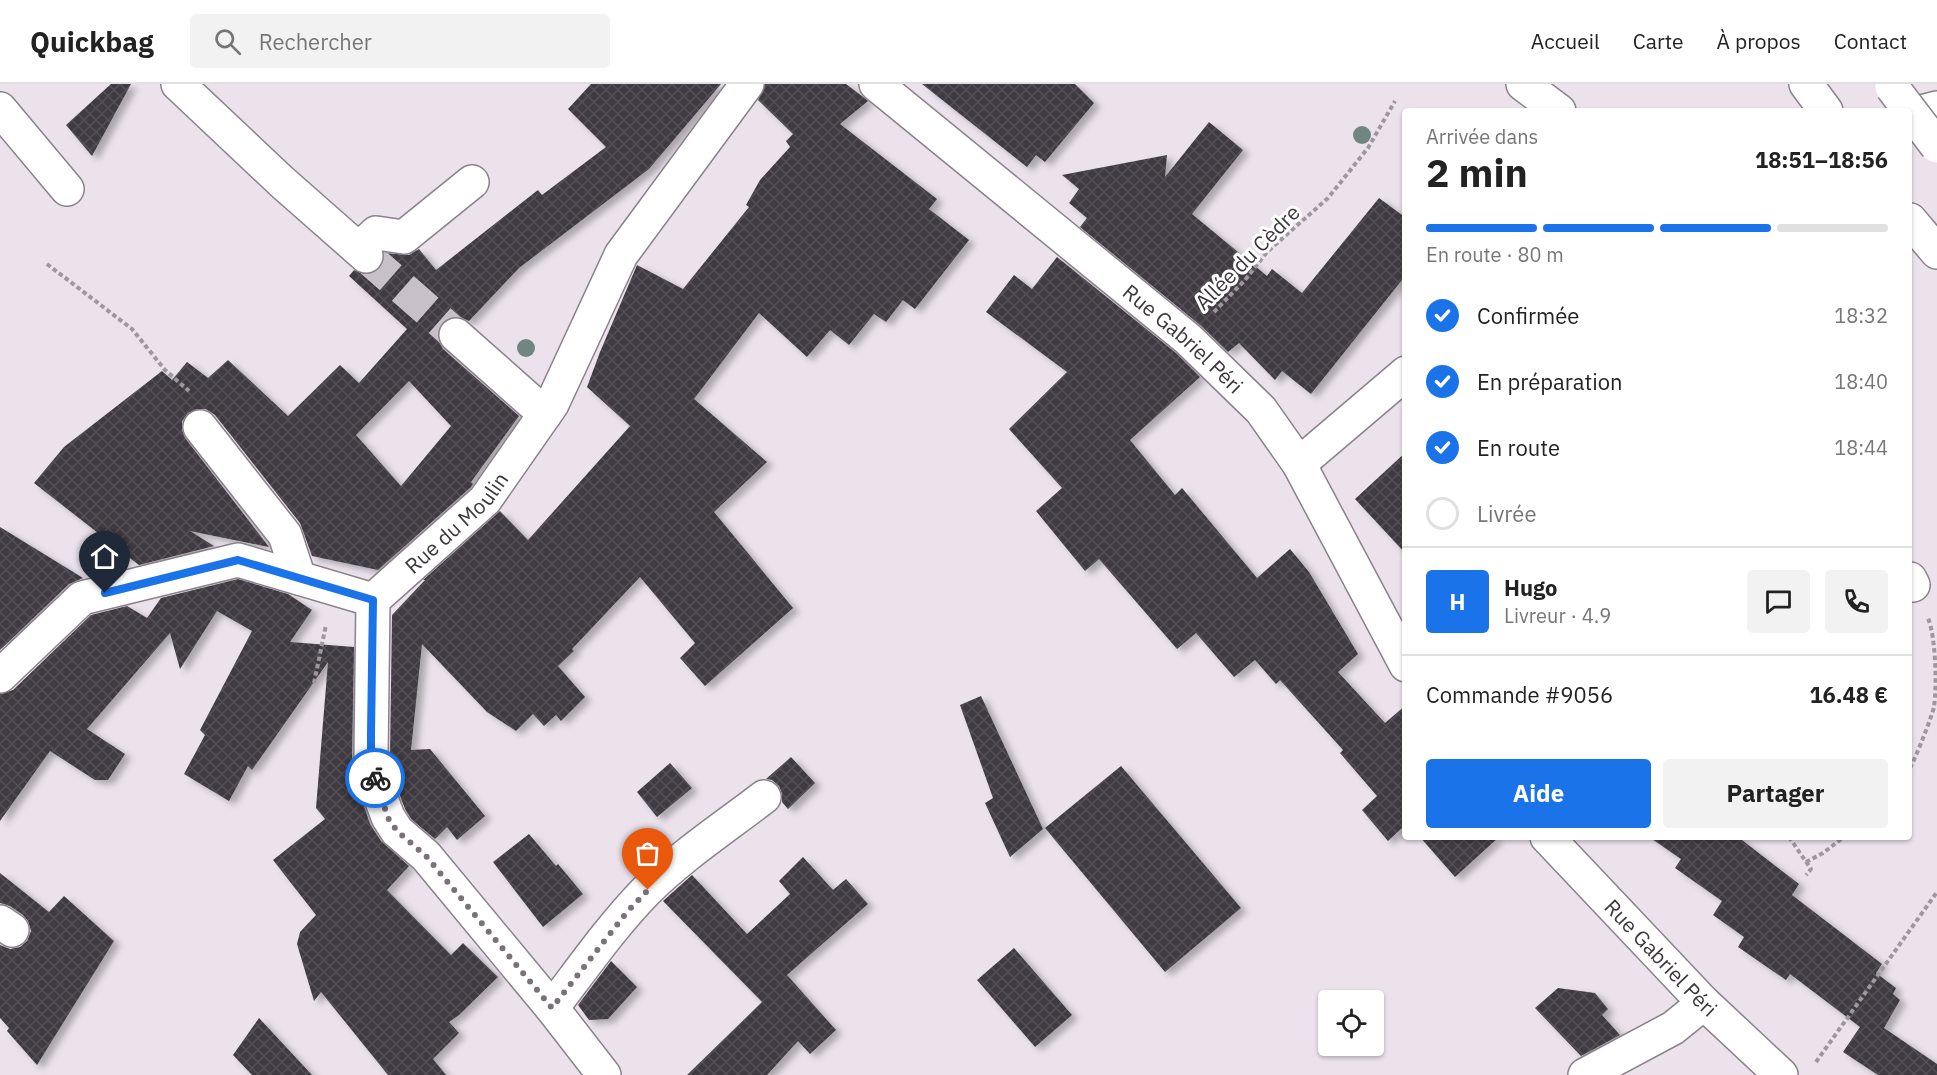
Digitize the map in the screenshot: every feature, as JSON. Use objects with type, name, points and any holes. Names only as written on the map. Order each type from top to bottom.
[{"type":"street","points":[[178,84],[282,182],[362,253],[376,234],[404,237],[472,182]]},
{"type":"street","name":"Rue du Moulin","points":[[373,600],[484,500],[552,404],[621,255],[747,84]]},
{"type":"street","name":"Rue Gabriel Péri","points":[[876,84],[1188,339],[1261,410],[1299,464],[1402,657]]},
{"type":"street","points":[[1523,84],[1554,108]]},
{"type":"street","points":[[1891,86],[1908,108]]},
{"type":"street","points":[[1912,115],[1937,108]]},
{"type":"street","points":[[0,109],[68,189]]},
{"type":"street","points":[[1912,113],[1937,146]]},
{"type":"street","points":[[1912,222],[1937,252]]},
{"type":"street","points":[[456,335],[545,414]]},
{"type":"street","points":[[1299,464],[1402,376]]},
{"type":"street","points":[[200,427],[285,535],[299,578]]},
{"type":"street","points":[[0,676],[82,598],[238,560],[373,600],[371,757],[376,785],[388,818],[397,831],[426,856],[552,1008],[604,1075]]},
{"type":"street","points":[[552,1008],[627,912],[648,890],[684,858],[764,797]]},
{"type":"street","name":"Rue Gabriel Péri","points":[[1550,840],[1704,1003],[1781,1075]]},
{"type":"street","points":[[1585,1075],[1673,1028],[1704,1003]]},
{"type":"path","name":"Allée du Cèdre","points":[[1188,339],[1245,280],[1267,252],[1328,198],[1368,148],[1395,101]]},
{"type":"path","points":[[47,264],[132,329],[165,370],[200,400],[200,427]]},
{"type":"path","points":[[1912,584],[1931,627],[1936,657],[1934,706],[1912,763]]},
{"type":"path","points":[[314,683],[326,627],[342,590]]},
{"type":"path","points":[[1792,840],[1811,869],[1806,875]]},
{"type":"path","points":[[1806,862],[1824,853],[1840,840]]},
{"type":"path","points":[[1814,1065],[1937,892]]},
{"type":"building","points":[[111,84],[131,84],[92,156],[66,125]]},
{"type":"building","points":[[591,84],[721,84],[649,169],[519,268],[469,321],[460,317],[451,317],[442,323],[438,331],[438,340],[443,349],[519,416],[471,482],[473,484],[471,487],[378,570],[312,556],[300,523],[215,415],[206,409],[197,409],[188,413],[182,421],[185,438],[269,547],[190,531],[214,546],[139,565],[34,483],[64,447],[162,371],[172,380],[187,362],[208,378],[228,360],[288,416],[340,365],[359,383],[407,329],[349,276],[354,270],[363,274],[373,274],[380,268],[384,260],[384,253],[409,255],[419,249],[436,270],[538,190],[542,195],[606,147],[568,109]],"holes":[[[409,381],[451,426],[401,486],[356,435]]]},
{"type":"building","points":[[765,84],[846,84],[863,97],[868,101],[840,124],[937,199],[929,209],[969,240],[915,309],[903,300],[886,322],[874,314],[849,345],[830,330],[807,357],[759,313],[694,399],[767,462],[714,512],[793,608],[705,686],[680,658],[695,643],[640,577],[558,666],[585,697],[561,721],[556,715],[544,726],[533,714],[516,731],[487,712],[422,644],[411,750],[430,749],[485,816],[457,840],[447,827],[435,839],[411,819],[394,780],[390,755],[392,615],[425,580],[423,580],[500,511],[528,540],[630,426],[587,387],[600,352],[637,265],[683,289],[749,207],[746,205],[760,180],[790,147],[786,141],[793,134],[758,100]]},
{"type":"building","points":[[922,84],[1075,84],[1094,103],[1045,162],[1036,155],[1027,167]]},
{"type":"building","points":[[1209,122],[1243,150],[1192,214],[1267,276],[1272,269],[1302,293],[1379,198],[1402,215],[1402,280],[1311,394],[1282,371],[1275,380],[1239,343],[1228,352],[1200,325],[1080,227],[1087,218],[1069,203],[1079,189],[1062,175],[1167,155],[1165,177]]},
{"type":"building","points":[[1057,257],[1176,353],[1200,377],[1130,440],[1175,495],[1182,488],[1257,578],[1290,549],[1309,572],[1358,654],[1338,672],[1385,723],[1402,708],[1402,828],[1388,841],[1362,810],[1377,796],[1340,753],[1343,750],[1280,680],[1276,684],[1255,660],[1234,677],[1196,633],[1177,649],[1099,559],[1085,571],[1036,511],[1062,488],[1009,429],[1067,372],[986,312],[1014,275],[1032,289]]},
{"type":"building","points":[[1402,456],[1402,550],[1355,499]]},
{"type":"building","points":[[0,527],[83,578],[69,584],[0,650]]},
{"type":"building","points":[[238,579],[288,594],[312,610],[290,642],[354,647],[352,757],[358,788],[370,824],[381,841],[409,866],[387,890],[451,955],[463,943],[498,977],[449,1022],[459,1033],[433,1059],[446,1075],[388,1075],[321,992],[314,1001],[297,944],[300,932],[316,915],[273,860],[325,819],[316,808],[328,662],[252,770],[248,766],[229,801],[184,774],[205,735],[200,730],[252,631],[217,611],[180,669],[170,633],[87,729],[125,754],[108,780],[95,780],[50,751],[0,821],[0,694],[13,690],[91,615],[127,606],[147,618],[161,598]]},
{"type":"building","points":[[981,696],[1043,829],[1010,857],[985,803],[993,798],[960,705]]},
{"type":"building","points":[[791,757],[815,783],[788,809],[782,802],[779,786],[772,780],[766,779]]},
{"type":"building","points":[[670,763],[692,788],[657,817],[637,792]]},
{"type":"building","points":[[1121,766],[1241,908],[1165,972],[1045,828]]},
{"type":"building","points":[[529,834],[583,894],[543,927],[493,862]]},
{"type":"building","points":[[1423,840],[1496,840],[1455,877]]},
{"type":"building","points":[[1653,840],[1742,840],[1799,884],[1792,895],[1882,964],[1876,973],[1896,988],[1893,994],[1900,1000],[1884,1028],[1937,1064],[1937,1075],[1878,1075],[1843,1052],[1860,1027],[1790,974],[1786,980],[1738,947],[1744,937],[1713,915],[1722,901],[1675,868],[1681,859]]},
{"type":"building","points":[[803,857],[833,890],[846,879],[868,904],[787,975],[836,1030],[810,1054],[798,1041],[767,1075],[687,1075],[762,1002],[663,901],[692,875],[747,934],[790,894],[779,881]]},
{"type":"building","points":[[0,873],[49,912],[64,896],[114,941],[37,1065],[7,1031],[9,1028],[0,1018],[0,945],[10,949],[20,947],[27,941],[31,931],[23,915],[10,906],[0,903]]},
{"type":"building","points":[[1014,948],[1072,1015],[1035,1047],[977,980]]},
{"type":"building","points":[[611,961],[637,987],[608,1019],[589,1020],[578,1005]]},
{"type":"building","points":[[1558,988],[1595,993],[1608,1009],[1602,1015],[1620,1035],[1581,1056],[1535,1008]]},
{"type":"building","points":[[259,1018],[312,1075],[252,1075],[233,1055]]},
{"type":"tunnel","points":[[366,256],[456,335]]},
{"type":"way so far","points":[[375,778],[388,818],[397,831],[426,856],[552,1008],[627,912],[648,890]]},
{"type":"route","points":[[105,593],[238,560],[373,600],[371,757],[375,778]]}]
